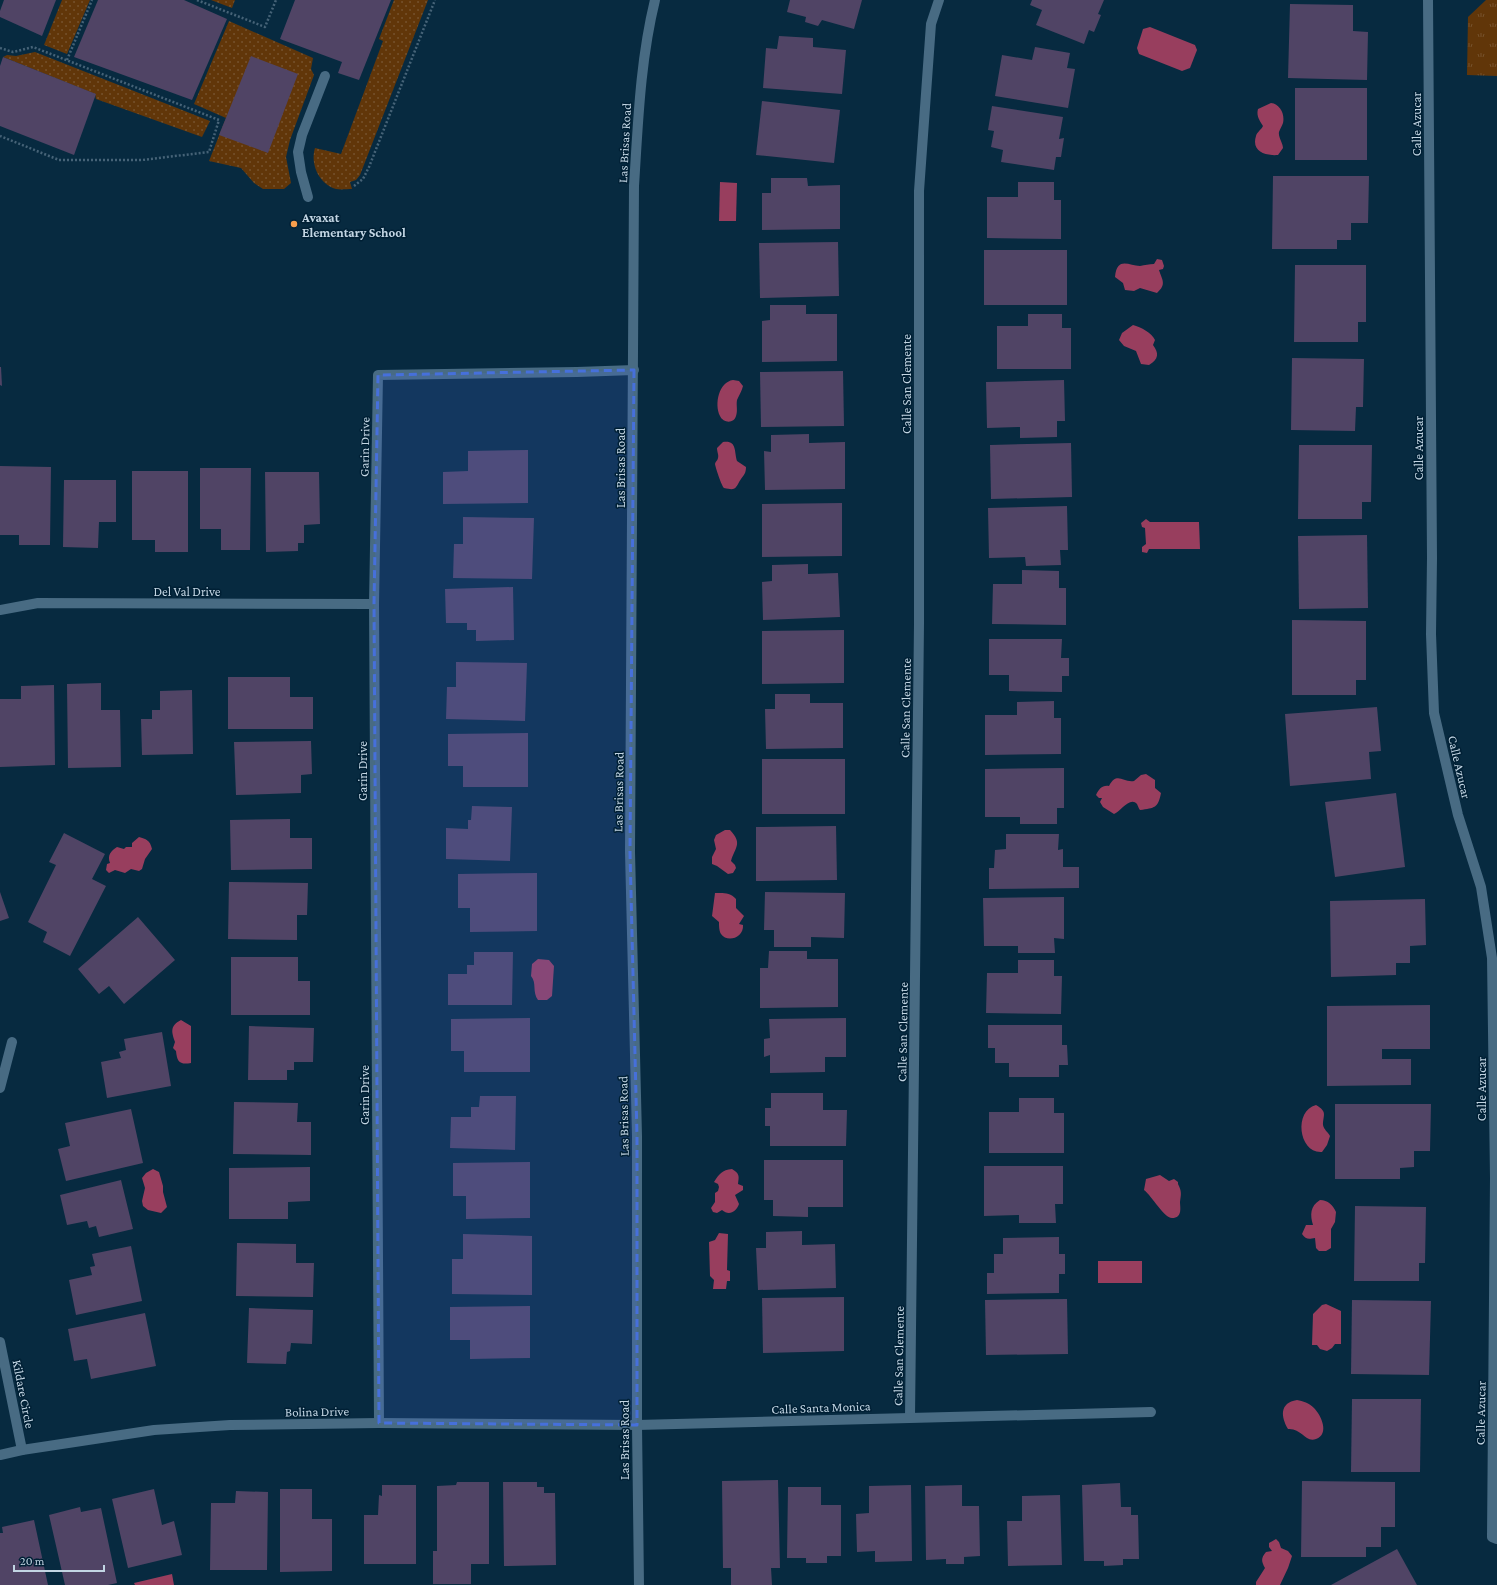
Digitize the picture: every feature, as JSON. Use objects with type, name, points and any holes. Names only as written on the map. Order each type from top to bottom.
[{"type":"street","name":"Las Brisas Road","points":[[639,1585],[637,1425],[637,1136],[630,852],[634,186],[639,104],[649,25],[655,0]]},
{"type":"street","name":"Calle San Clemente","points":[[910,1417],[919,624],[919,191],[931,24],[939,0]]},
{"type":"street","name":"Calle Azucar","points":[[1428,0],[1432,558],[1431,634],[1434,713],[1458,814],[1481,887],[1492,958],[1495,1178],[1494,1538]]},
{"type":"street","points":[[308,197],[301,172],[298,152],[302,135],[325,76]]},
{"type":"street","name":"Garin Drive","points":[[379,1423],[374,604],[378,375],[634,370]]},
{"type":"street","name":"Del Val Drive","points":[[0,610],[38,604],[374,604]]},
{"type":"street","points":[[0,1088],[12,1042]]},
{"type":"street","name":"Kildare Circle","points":[[0,1342],[22,1450]]},
{"type":"street","name":"Calle Santa Monica","points":[[637,1425],[1150,1412]]},
{"type":"street","name":"Bolina Drive","points":[[0,1455],[22,1450],[154,1430],[230,1425],[379,1423],[637,1425]]},
{"type":"path","points":[[67,60],[92,0]]},
{"type":"path","points":[[196,0],[266,27],[276,0]]},
{"type":"path","points":[[354,186],[364,179],[435,0]]},
{"type":"path","points":[[0,48],[13,52],[33,47],[219,120],[209,152],[142,160],[59,160],[0,136]]},
{"type":"highlighted area","points":[[634,370],[630,852],[637,1136],[637,1425],[379,1423],[374,604],[378,375]]},
{"type":"green space","points":[[62,0],[90,0],[67,54],[44,45]]},
{"type":"green space","points":[[211,0],[235,0],[232,8]]},
{"type":"green space","points":[[394,0],[428,0],[360,175],[356,180],[350,182],[352,189],[336,189],[325,183],[317,173],[314,160],[315,148],[341,154],[383,41],[379,39]]},
{"type":"green space","points":[[1486,0],[1497,0],[1497,76],[1467,75],[1468,17]]},
{"type":"green space","points":[[229,21],[313,58],[311,69],[314,75],[290,140],[286,157],[291,183],[284,189],[263,189],[254,183],[241,168],[209,161],[226,118],[194,104]]},
{"type":"green space","points":[[35,52],[210,121],[202,137],[96,99],[95,94],[3,57],[7,55],[16,56]]},
{"type":"shaded area","points":[[1150,27],[1195,45],[1197,50],[1190,68],[1182,71],[1139,54],[1137,48],[1143,29]]},
{"type":"shaded area","points":[[1271,103],[1279,107],[1283,116],[1283,123],[1279,134],[1283,148],[1278,155],[1264,154],[1258,149],[1255,141],[1263,126],[1258,116],[1258,109]]},
{"type":"shaded area","points":[[720,182],[737,183],[736,221],[719,221]]},
{"type":"shaded area","points":[[1157,259],[1162,260],[1164,266],[1163,269],[1159,270],[1163,284],[1157,293],[1140,288],[1134,291],[1125,290],[1123,283],[1115,277],[1116,270],[1121,264],[1140,266],[1154,264]]},
{"type":"shaded area","points":[[1133,325],[1146,331],[1155,340],[1153,345],[1157,356],[1149,365],[1141,364],[1136,351],[1124,346],[1119,340],[1122,333]]},
{"type":"shaded area","points":[[733,380],[739,381],[743,386],[737,400],[737,412],[735,419],[728,422],[723,420],[720,416],[718,411],[718,400],[721,389],[724,385]]},
{"type":"shaded area","points":[[723,442],[733,444],[737,461],[746,467],[744,475],[734,489],[723,487],[715,466],[718,457],[717,448]]},
{"type":"shaded area","points":[[1146,519],[1150,522],[1199,522],[1200,549],[1149,549],[1147,553],[1142,552],[1142,547],[1146,544],[1145,528],[1142,527],[1141,523]]},
{"type":"shaded area","points":[[1146,774],[1155,780],[1155,788],[1161,793],[1159,802],[1152,808],[1140,810],[1137,804],[1131,802],[1114,814],[1103,807],[1100,802],[1102,798],[1099,798],[1096,795],[1101,788],[1104,786],[1109,786],[1115,779],[1118,778],[1134,781],[1141,775]]},
{"type":"shaded area","points":[[725,830],[730,830],[737,842],[737,846],[731,861],[736,868],[733,873],[728,874],[712,864],[712,857],[716,849],[714,840],[716,835]]},
{"type":"shaded area","points":[[139,837],[147,840],[152,849],[145,859],[142,869],[139,871],[131,869],[125,873],[115,870],[109,873],[106,870],[107,864],[110,863],[109,855],[111,852],[117,847],[124,849],[126,847],[132,847],[132,843]]},
{"type":"shaded area","points":[[715,893],[726,893],[734,897],[736,899],[736,908],[744,916],[739,924],[743,925],[743,929],[735,938],[731,939],[724,937],[720,931],[719,922],[712,916]]},
{"type":"shaded area","points":[[538,959],[549,960],[554,966],[552,996],[547,1000],[538,1000],[536,997],[534,982],[531,976],[532,964]]},
{"type":"shaded area","points":[[181,1020],[191,1026],[191,1063],[184,1064],[180,1062],[177,1058],[176,1051],[173,1048],[175,1042],[172,1030],[177,1022]]},
{"type":"shaded area","points":[[1316,1105],[1320,1107],[1323,1112],[1323,1125],[1330,1136],[1327,1145],[1322,1152],[1314,1151],[1308,1146],[1304,1140],[1302,1132],[1304,1115],[1309,1109]]},
{"type":"shaded area","points":[[153,1169],[159,1172],[167,1207],[161,1213],[148,1210],[143,1206],[142,1201],[145,1188],[142,1178],[146,1173]]},
{"type":"shaded area","points":[[732,1169],[738,1175],[738,1184],[743,1186],[743,1190],[735,1195],[739,1204],[734,1211],[730,1213],[722,1210],[717,1213],[713,1212],[711,1208],[715,1202],[715,1193],[718,1191],[719,1187],[718,1184],[714,1182],[721,1173]]},
{"type":"shaded area","points":[[1160,1175],[1169,1181],[1174,1179],[1178,1182],[1181,1193],[1179,1214],[1176,1218],[1169,1217],[1165,1214],[1144,1190],[1146,1179]]},
{"type":"shaded area","points":[[1320,1200],[1330,1203],[1336,1212],[1335,1222],[1331,1229],[1331,1248],[1326,1251],[1319,1251],[1316,1248],[1315,1238],[1308,1239],[1302,1234],[1306,1225],[1313,1225],[1311,1218],[1312,1211],[1314,1205]]},
{"type":"shaded area","points":[[719,1233],[728,1234],[727,1270],[730,1271],[730,1281],[727,1281],[726,1289],[713,1289],[714,1280],[710,1276],[709,1242],[715,1240]]},
{"type":"shaded area","points":[[1098,1261],[1142,1261],[1142,1283],[1098,1283]]},
{"type":"shaded area","points":[[1326,1304],[1341,1311],[1341,1344],[1335,1344],[1327,1351],[1320,1349],[1317,1345],[1312,1345],[1313,1314],[1322,1305]]},
{"type":"shaded area","points":[[1297,1400],[1310,1405],[1319,1415],[1323,1424],[1323,1433],[1320,1437],[1312,1440],[1293,1429],[1288,1429],[1283,1415],[1284,1407],[1287,1404]]},
{"type":"shaded area","points":[[1276,1539],[1281,1548],[1288,1551],[1292,1556],[1288,1568],[1280,1585],[1256,1585],[1256,1582],[1265,1568],[1262,1561],[1263,1556],[1266,1552],[1272,1551],[1269,1547],[1269,1543]]},
{"type":"shaded area","points":[[172,1574],[174,1585],[135,1585],[134,1583]]},
{"type":"building","points":[[4,0],[56,0],[42,36],[0,17],[0,11]]},
{"type":"building","points":[[98,0],[184,0],[227,19],[192,100],[74,57]]},
{"type":"building","points":[[295,0],[391,0],[359,80],[338,73],[342,62],[280,39]]},
{"type":"building","points":[[790,0],[862,0],[854,29],[822,20],[818,26],[805,22],[806,17],[787,12]]},
{"type":"building","points":[[1032,0],[1104,0],[1098,14],[1101,15],[1094,32],[1089,30],[1084,44],[1036,25],[1042,10],[1030,5]]},
{"type":"building","points":[[1290,4],[1353,5],[1353,31],[1368,32],[1367,80],[1288,78]]},
{"type":"building","points":[[779,36],[813,38],[813,47],[846,50],[842,94],[763,88],[766,48],[777,49]]},
{"type":"building","points":[[1035,47],[1070,53],[1067,68],[1075,69],[1068,108],[995,96],[1002,55],[1032,60]]},
{"type":"building","points":[[251,56],[298,74],[268,153],[219,135]]},
{"type":"building","points":[[3,57],[96,94],[74,155],[0,126],[0,66]]},
{"type":"building","points":[[1295,88],[1367,88],[1367,160],[1295,160]]},
{"type":"building","points":[[762,101],[840,110],[834,163],[756,155]]},
{"type":"building","points":[[992,106],[1063,117],[1059,139],[1064,138],[1061,157],[1056,157],[1054,170],[1001,162],[1003,150],[991,147],[994,131],[988,130]]},
{"type":"building","points":[[1273,176],[1369,176],[1368,223],[1351,223],[1351,240],[1337,240],[1337,249],[1272,249]]},
{"type":"building","points":[[771,178],[807,178],[808,186],[840,185],[840,229],[762,230],[762,193],[771,193]]},
{"type":"building","points":[[1018,182],[1054,182],[1054,200],[1061,200],[1061,239],[987,238],[987,197],[1018,197]]},
{"type":"building","points":[[838,242],[839,296],[760,298],[759,243]]},
{"type":"building","points":[[984,250],[1067,250],[1067,305],[984,305]]},
{"type":"building","points":[[1295,265],[1366,265],[1366,322],[1358,322],[1358,342],[1294,342]]},
{"type":"building","points":[[770,305],[806,305],[806,314],[837,314],[837,361],[762,362],[762,321],[770,320]]},
{"type":"building","points":[[1028,314],[1062,314],[1062,328],[1071,328],[1071,369],[997,369],[997,326],[1028,326]]},
{"type":"building","points":[[1292,358],[1364,359],[1363,407],[1356,407],[1355,431],[1291,430]]},
{"type":"building","points":[[1,367],[2,386],[0,385]]},
{"type":"building","points":[[843,371],[844,426],[761,427],[760,372]]},
{"type":"building","points":[[1064,380],[1065,421],[1057,421],[1057,437],[1020,438],[1020,427],[987,428],[986,382]]},
{"type":"building","points":[[809,434],[809,443],[845,442],[845,489],[765,490],[764,451],[771,452],[771,435]]},
{"type":"building","points":[[1071,443],[1072,497],[991,499],[990,445]]},
{"type":"building","points":[[1299,445],[1372,445],[1371,502],[1362,502],[1362,519],[1298,519]]},
{"type":"building","points":[[528,450],[528,503],[443,504],[443,472],[468,471],[468,451]]},
{"type":"building","points":[[0,466],[51,467],[50,545],[19,545],[19,535],[0,535]]},
{"type":"building","points":[[200,468],[251,468],[250,550],[221,550],[221,529],[200,529]]},
{"type":"building","points":[[132,471],[188,471],[188,552],[155,552],[155,540],[132,540]]},
{"type":"building","points":[[265,472],[319,472],[320,524],[304,525],[304,543],[298,543],[298,551],[266,552]]},
{"type":"building","points":[[64,480],[116,480],[116,522],[99,522],[98,548],[63,547]]},
{"type":"building","points":[[842,503],[842,556],[762,557],[762,504]]},
{"type":"building","points":[[1067,506],[1068,550],[1060,550],[1061,565],[1026,566],[1025,557],[989,558],[988,508]]},
{"type":"building","points":[[463,517],[534,518],[532,579],[453,578],[454,544],[463,544]]},
{"type":"building","points":[[1367,535],[1368,608],[1299,609],[1298,536]]},
{"type":"building","points":[[808,564],[808,574],[838,573],[840,617],[763,620],[762,582],[772,581],[772,565]]},
{"type":"building","points":[[1022,570],[1059,571],[1059,588],[1066,588],[1066,625],[992,624],[993,584],[1022,584]]},
{"type":"building","points":[[513,587],[514,640],[476,641],[476,630],[467,630],[467,623],[446,623],[445,589]]},
{"type":"building","points":[[1292,620],[1366,621],[1366,680],[1356,680],[1356,695],[1292,695]]},
{"type":"building","points":[[844,630],[844,683],[762,684],[762,631]]},
{"type":"building","points":[[989,639],[1062,639],[1061,658],[1069,658],[1069,676],[1062,676],[1062,692],[1009,691],[1009,675],[989,675]]},
{"type":"building","points":[[456,662],[527,663],[525,721],[446,719],[447,687],[456,687]]},
{"type":"building","points":[[228,677],[290,677],[290,697],[313,697],[313,729],[228,729]]},
{"type":"building","points":[[101,683],[101,710],[120,710],[121,767],[68,768],[67,684]]},
{"type":"building","points":[[54,685],[55,765],[0,767],[0,699],[21,699],[21,686]]},
{"type":"building","points":[[192,690],[193,754],[142,755],[141,719],[152,719],[152,710],[160,710],[160,691]]},
{"type":"building","points":[[775,694],[810,694],[810,703],[843,703],[843,748],[766,749],[765,709],[775,709]]},
{"type":"building","points":[[1054,701],[1054,718],[1061,718],[1061,754],[985,755],[985,715],[1017,715],[1017,702]]},
{"type":"building","points":[[1377,707],[1381,751],[1369,752],[1371,779],[1290,786],[1285,714]]},
{"type":"building","points":[[528,733],[528,787],[463,787],[463,766],[448,766],[448,734]]},
{"type":"building","points":[[311,741],[312,774],[301,775],[301,793],[236,795],[234,742]]},
{"type":"building","points":[[762,759],[845,759],[845,814],[762,814]]},
{"type":"building","points":[[1064,768],[1064,808],[1057,808],[1057,824],[1020,824],[1020,817],[985,817],[985,769]]},
{"type":"building","points":[[1396,793],[1405,867],[1335,877],[1325,802]]},
{"type":"building","points":[[472,806],[512,807],[510,861],[446,859],[446,828],[468,829],[468,820],[471,820]]},
{"type":"building","points":[[290,819],[290,838],[312,838],[312,869],[231,870],[230,820]]},
{"type":"building","points":[[836,826],[837,880],[756,881],[756,827]]},
{"type":"building","points":[[64,833],[105,854],[92,879],[106,886],[70,956],[43,942],[47,932],[28,922],[56,865],[49,862]]},
{"type":"building","points":[[1006,834],[1059,834],[1058,850],[1063,849],[1063,867],[1079,867],[1079,888],[989,889],[989,868],[994,868],[995,850],[1006,849]]},
{"type":"building","points":[[537,873],[537,931],[470,932],[470,908],[458,908],[458,874]]},
{"type":"building","points":[[229,882],[308,883],[307,915],[297,915],[297,940],[228,939]]},
{"type":"building","points":[[0,892],[9,918],[0,921]]},
{"type":"building","points":[[765,892],[845,893],[844,938],[811,937],[811,947],[774,947],[774,930],[764,930]]},
{"type":"building","points":[[1064,897],[1064,939],[1054,938],[1055,953],[1018,953],[1018,946],[984,946],[983,898]]},
{"type":"building","points":[[1425,899],[1426,945],[1410,946],[1410,963],[1396,963],[1396,975],[1331,977],[1330,901]]},
{"type":"building","points":[[138,917],[175,960],[124,1004],[109,986],[99,994],[78,969]]},
{"type":"building","points":[[769,951],[807,951],[807,959],[838,959],[838,1007],[760,1008],[760,968],[768,968]]},
{"type":"building","points":[[474,952],[513,952],[512,1005],[448,1005],[448,974],[467,974],[467,965],[474,965]]},
{"type":"building","points":[[231,957],[298,957],[298,981],[310,981],[310,1015],[231,1015]]},
{"type":"building","points":[[1018,960],[1054,960],[1054,976],[1062,976],[1061,1014],[986,1013],[987,973],[1018,973]]},
{"type":"building","points":[[1430,1005],[1430,1049],[1382,1049],[1382,1059],[1411,1059],[1411,1085],[1327,1086],[1327,1006]]},
{"type":"building","points":[[530,1018],[530,1072],[464,1072],[464,1051],[451,1051],[451,1019]]},
{"type":"building","points":[[846,1018],[846,1057],[825,1057],[825,1072],[770,1073],[770,1055],[764,1057],[764,1039],[770,1038],[769,1019]]},
{"type":"building","points":[[988,1025],[1062,1025],[1062,1045],[1067,1045],[1068,1065],[1059,1065],[1059,1077],[1009,1077],[1009,1063],[995,1063],[995,1048],[988,1048]]},
{"type":"building","points":[[249,1026],[314,1028],[313,1062],[294,1062],[294,1070],[287,1070],[287,1080],[248,1080]]},
{"type":"building","points":[[162,1032],[171,1086],[107,1098],[101,1062],[121,1058],[119,1052],[126,1050],[124,1039]]},
{"type":"building","points":[[771,1093],[823,1093],[823,1110],[847,1110],[846,1146],[770,1146],[770,1126],[765,1126],[765,1108],[771,1108]]},
{"type":"building","points":[[480,1096],[516,1096],[515,1150],[450,1148],[451,1117],[471,1117],[471,1107],[479,1107]]},
{"type":"building","points":[[1019,1098],[1054,1098],[1054,1113],[1064,1113],[1064,1153],[989,1153],[989,1112],[1019,1112]]},
{"type":"building","points":[[234,1102],[298,1103],[297,1122],[311,1122],[311,1155],[233,1154]]},
{"type":"building","points":[[1335,1104],[1431,1104],[1430,1151],[1414,1151],[1414,1167],[1400,1168],[1400,1179],[1335,1179]]},
{"type":"building","points":[[131,1109],[143,1163],[66,1181],[58,1149],[70,1146],[65,1123]]},
{"type":"building","points":[[764,1160],[843,1160],[843,1207],[808,1207],[808,1217],[773,1216],[773,1200],[764,1200]]},
{"type":"building","points":[[530,1162],[530,1218],[466,1219],[466,1196],[453,1196],[453,1163]]},
{"type":"building","points":[[984,1166],[1063,1166],[1063,1204],[1055,1204],[1056,1223],[1019,1223],[1019,1215],[984,1216]]},
{"type":"building","points":[[310,1167],[310,1201],[288,1202],[288,1219],[229,1219],[229,1168]]},
{"type":"building","points":[[121,1180],[133,1229],[99,1237],[96,1226],[89,1228],[87,1221],[67,1225],[60,1195]]},
{"type":"building","points":[[1355,1206],[1426,1207],[1425,1263],[1419,1263],[1419,1281],[1354,1281]]},
{"type":"building","points":[[802,1231],[802,1245],[835,1244],[836,1288],[758,1290],[756,1248],[766,1248],[766,1232]]},
{"type":"building","points":[[463,1234],[532,1236],[532,1295],[452,1294],[452,1259],[463,1259]]},
{"type":"building","points":[[1059,1237],[1059,1254],[1065,1254],[1065,1274],[1059,1274],[1059,1293],[987,1294],[987,1273],[994,1273],[994,1254],[1003,1254],[1003,1238]]},
{"type":"building","points":[[237,1243],[296,1244],[296,1263],[314,1263],[313,1297],[236,1296]]},
{"type":"building","points":[[131,1246],[142,1301],[76,1315],[69,1280],[92,1275],[90,1267],[95,1266],[92,1254]]},
{"type":"building","points":[[844,1297],[844,1351],[763,1353],[762,1298]]},
{"type":"building","points":[[1067,1299],[1068,1354],[986,1355],[985,1300]]},
{"type":"building","points":[[1352,1300],[1431,1301],[1429,1375],[1351,1374]]},
{"type":"building","points":[[530,1306],[530,1358],[470,1359],[470,1340],[450,1340],[450,1307]]},
{"type":"building","points":[[249,1308],[313,1310],[312,1344],[291,1343],[290,1351],[287,1352],[286,1364],[247,1363]]},
{"type":"building","points":[[145,1313],[156,1366],[91,1379],[87,1359],[74,1361],[68,1329]]},
{"type":"building","points":[[1352,1399],[1421,1399],[1420,1472],[1351,1472]]},
{"type":"building","points":[[778,1480],[780,1568],[771,1568],[772,1585],[731,1585],[731,1568],[723,1568],[722,1481]]},
{"type":"building","points":[[1302,1481],[1395,1482],[1395,1527],[1381,1527],[1381,1547],[1366,1547],[1366,1557],[1301,1557]]},
{"type":"building","points":[[457,1482],[489,1482],[489,1564],[471,1564],[471,1584],[433,1584],[433,1551],[437,1551],[437,1486],[456,1485]]},
{"type":"building","points":[[503,1482],[537,1482],[537,1487],[544,1487],[544,1493],[555,1493],[556,1565],[504,1566]]},
{"type":"building","points":[[1120,1483],[1121,1507],[1131,1507],[1131,1515],[1138,1515],[1139,1559],[1123,1559],[1123,1565],[1104,1566],[1104,1561],[1084,1561],[1082,1485]]},
{"type":"building","points":[[382,1485],[416,1485],[416,1564],[364,1564],[364,1515],[378,1515],[379,1495],[382,1496]]},
{"type":"building","points":[[911,1485],[912,1561],[875,1562],[875,1551],[857,1552],[856,1514],[869,1513],[869,1486]]},
{"type":"building","points":[[962,1485],[962,1506],[979,1506],[980,1556],[964,1557],[964,1564],[946,1564],[946,1559],[926,1560],[925,1486]]},
{"type":"building","points":[[788,1487],[821,1487],[821,1505],[841,1505],[841,1556],[827,1556],[827,1563],[806,1563],[806,1558],[787,1558]]},
{"type":"building","points":[[154,1489],[162,1525],[174,1521],[182,1555],[128,1568],[112,1499]]},
{"type":"building","points":[[280,1489],[312,1489],[312,1519],[332,1519],[332,1571],[280,1572]]},
{"type":"building","points":[[236,1491],[268,1492],[267,1570],[210,1570],[211,1503],[235,1503]]},
{"type":"building","points":[[1060,1495],[1062,1565],[1008,1566],[1007,1521],[1022,1521],[1022,1496]]},
{"type":"building","points":[[80,1507],[81,1512],[101,1508],[117,1583],[108,1585],[65,1585],[49,1515]]},
{"type":"building","points":[[34,1520],[48,1585],[0,1585],[0,1533],[3,1533],[2,1527]]},
{"type":"building","points":[[1397,1549],[1417,1585],[1331,1585]]},
{"type":"place","name":"Avaxat Elementary School","points":[[294,224]]}]
